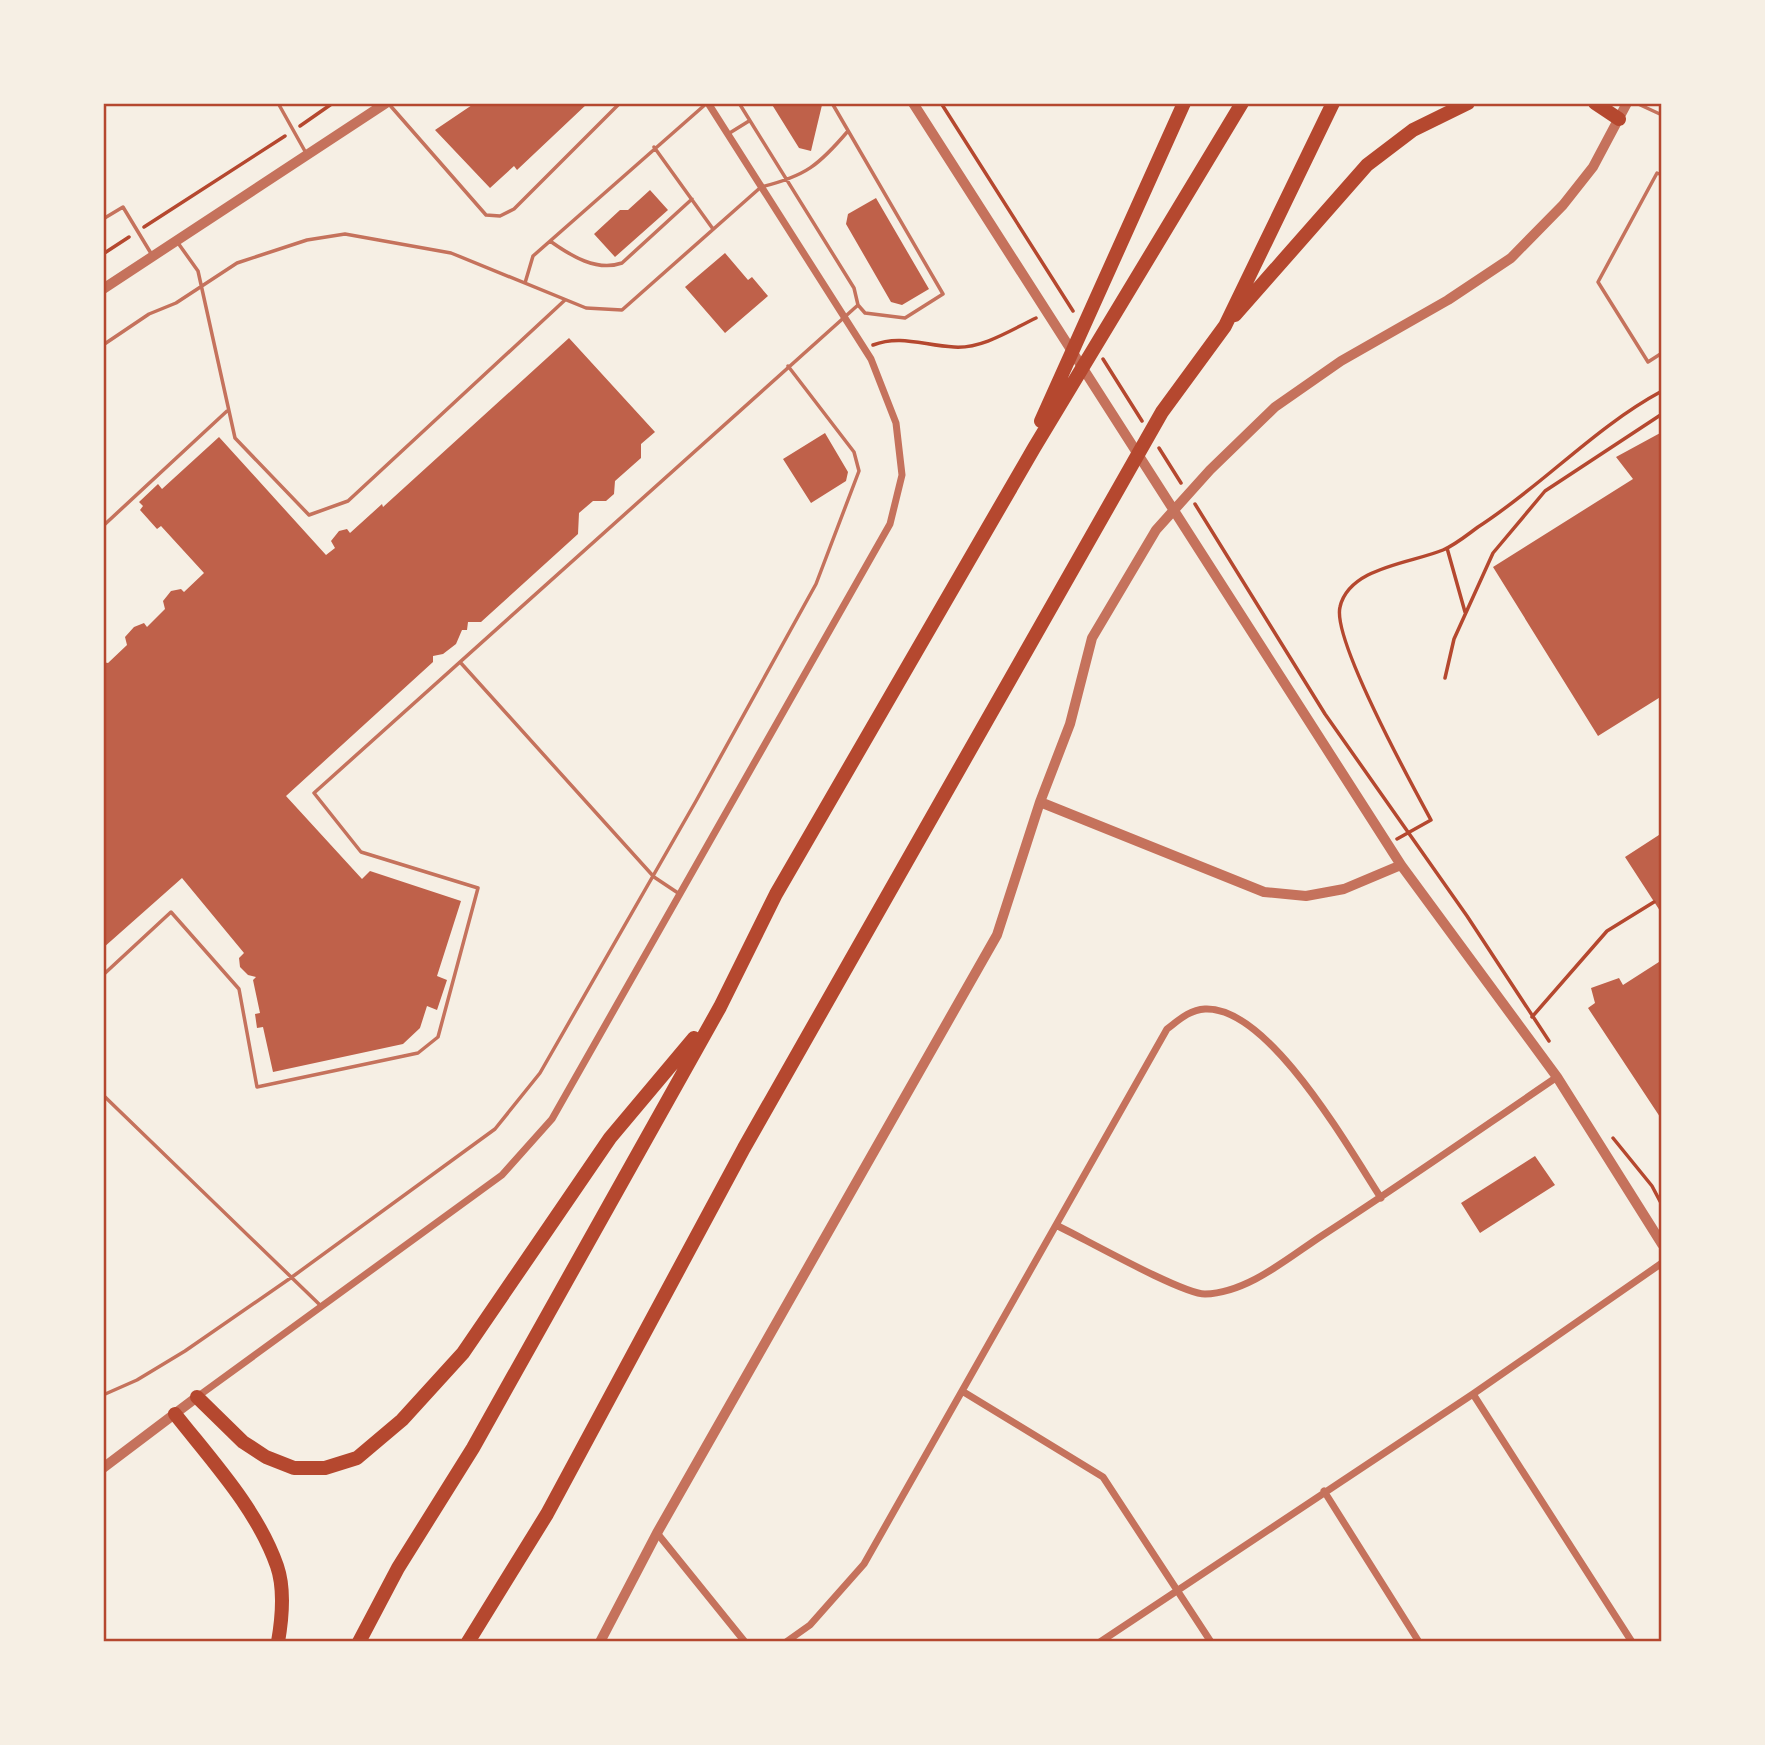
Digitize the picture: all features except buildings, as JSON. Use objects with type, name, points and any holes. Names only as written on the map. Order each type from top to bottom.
[{"type":"highway","points":[[1034,447],[1040,424],[1184,103]]},
{"type":"highway","points":[[359,1642],[398,1568],[473,1448],[720,1007],[776,894],[1034,447],[1242,103]]},
{"type":"highway","points":[[1225,326],[1333,103]]},
{"type":"highway","points":[[468,1642],[547,1514],[744,1148],[1162,412],[1225,326],[1367,165],[1413,130],[1468,103]]},
{"type":"highway","points":[[1595,103],[1619,119]]},
{"type":"highway","points":[[197,1398],[243,1442],[294,1468],[325,1468],[357,1458],[402,1420],[463,1353],[610,1138],[720,1007]]},
{"type":"highway","points":[[175,1414],[232,1486],[260,1531],[278,1569],[282,1606],[278,1642]]},
{"type":"street","points":[[103,289],[387,103]]},
{"type":"street","points":[[103,1468],[502,1175],[552,1119],[890,524],[902,475],[896,423],[864,348],[707,103]]},
{"type":"street","points":[[913,103],[1401,864],[1557,1077],[1662,1244]]},
{"type":"street","points":[[600,1642],[657,1533],[997,935],[1040,802],[1070,724],[1093,638],[1156,530],[1210,470],[1275,407],[1341,362],[1448,300],[1511,258],[1571,196],[1592,167],[1627,103]]},
{"type":"street","points":[[1040,802],[1264,892],[1306,896],[1344,889],[1401,864]]},
{"type":"street","points":[[786,1642],[810,1625],[864,1564],[1167,1029],[1186,1014],[1205,1009],[1224,1012],[1272,1043],[1292,1065],[1381,1198]]},
{"type":"street","points":[[1056,1225],[1179,1286],[1204,1294],[1252,1280],[1381,1198],[1557,1077]]},
{"type":"street","points":[[1100,1642],[1473,1394],[1662,1263]]},
{"type":"street","points":[[962,1391],[1103,1477],[1211,1642]]},
{"type":"street","points":[[1473,1394],[1632,1642]]},
{"type":"street","points":[[1324,1491],[1419,1642]]},
{"type":"street","points":[[657,1533],[745,1642]]},
{"type":"lane","points":[[278,103],[307,155]]},
{"type":"lane","points":[[387,103],[486,215],[500,216],[514,209],[621,103]]},
{"type":"lane","points":[[525,283],[533,256],[707,103]]},
{"type":"lane","points":[[739,103],[854,288],[858,305],[865,313],[905,318],[943,295],[832,103]]},
{"type":"lane","points":[[1636,103],[1662,116]]},
{"type":"lane","points":[[728,134],[749,121]]},
{"type":"lane","points":[[103,345],[149,314],[176,303],[237,262],[307,240],[345,234],[452,253],[586,308],[622,310],[761,187],[787,181],[820,164],[848,131]]},
{"type":"lane","points":[[654,147],[713,229]]},
{"type":"lane","points":[[1662,175],[1657,173],[1598,282],[1648,362],[1662,353]]},
{"type":"lane","points":[[550,241],[566,252],[601,266],[614,266],[622,262],[692,199]]},
{"type":"lane","points":[[103,219],[123,207],[153,257]]},
{"type":"lane","points":[[177,241],[198,271],[235,438],[309,515],[348,501],[566,300]]},
{"type":"lane","points":[[103,975],[171,912],[239,989],[257,1087],[418,1054],[438,1037],[478,888],[361,852],[314,793],[858,305]]},
{"type":"lane","points":[[103,1395],[167,1363],[292,1277],[495,1129],[540,1073],[654,877],[816,584],[859,471],[854,452],[789,366]]},
{"type":"lane","points":[[103,526],[227,411]]},
{"type":"lane","points":[[460,662],[654,877],[680,894]]},
{"type":"lane","points":[[103,1095],[321,1307]]},
{"type":"path","points":[[103,254],[333,103]]},
{"type":"path","points":[[941,103],[1076,316]]},
{"type":"path","points":[[864,348],[883,340],[911,339],[954,348],[972,346],[1052,317],[1067,302]]},
{"type":"path","points":[[1098,351],[1143,422]]},
{"type":"path","points":[[1409,834],[1431,820],[1388,738],[1342,635],[1340,607],[1352,587],[1370,573],[1447,548],[1506,509],[1633,407],[1662,391]]},
{"type":"path","points":[[1445,678],[1454,639],[1493,553],[1545,491],[1662,414]]},
{"type":"path","points":[[1158,445],[1187,492]]},
{"type":"path","points":[[1195,504],[1325,714],[1552,1045]]},
{"type":"path","points":[[1447,548],[1465,612]]},
{"type":"path","points":[[1521,1027],[1607,931],[1654,902]]},
{"type":"path","points":[[1609,1132],[1652,1186],[1662,1205]]}]
